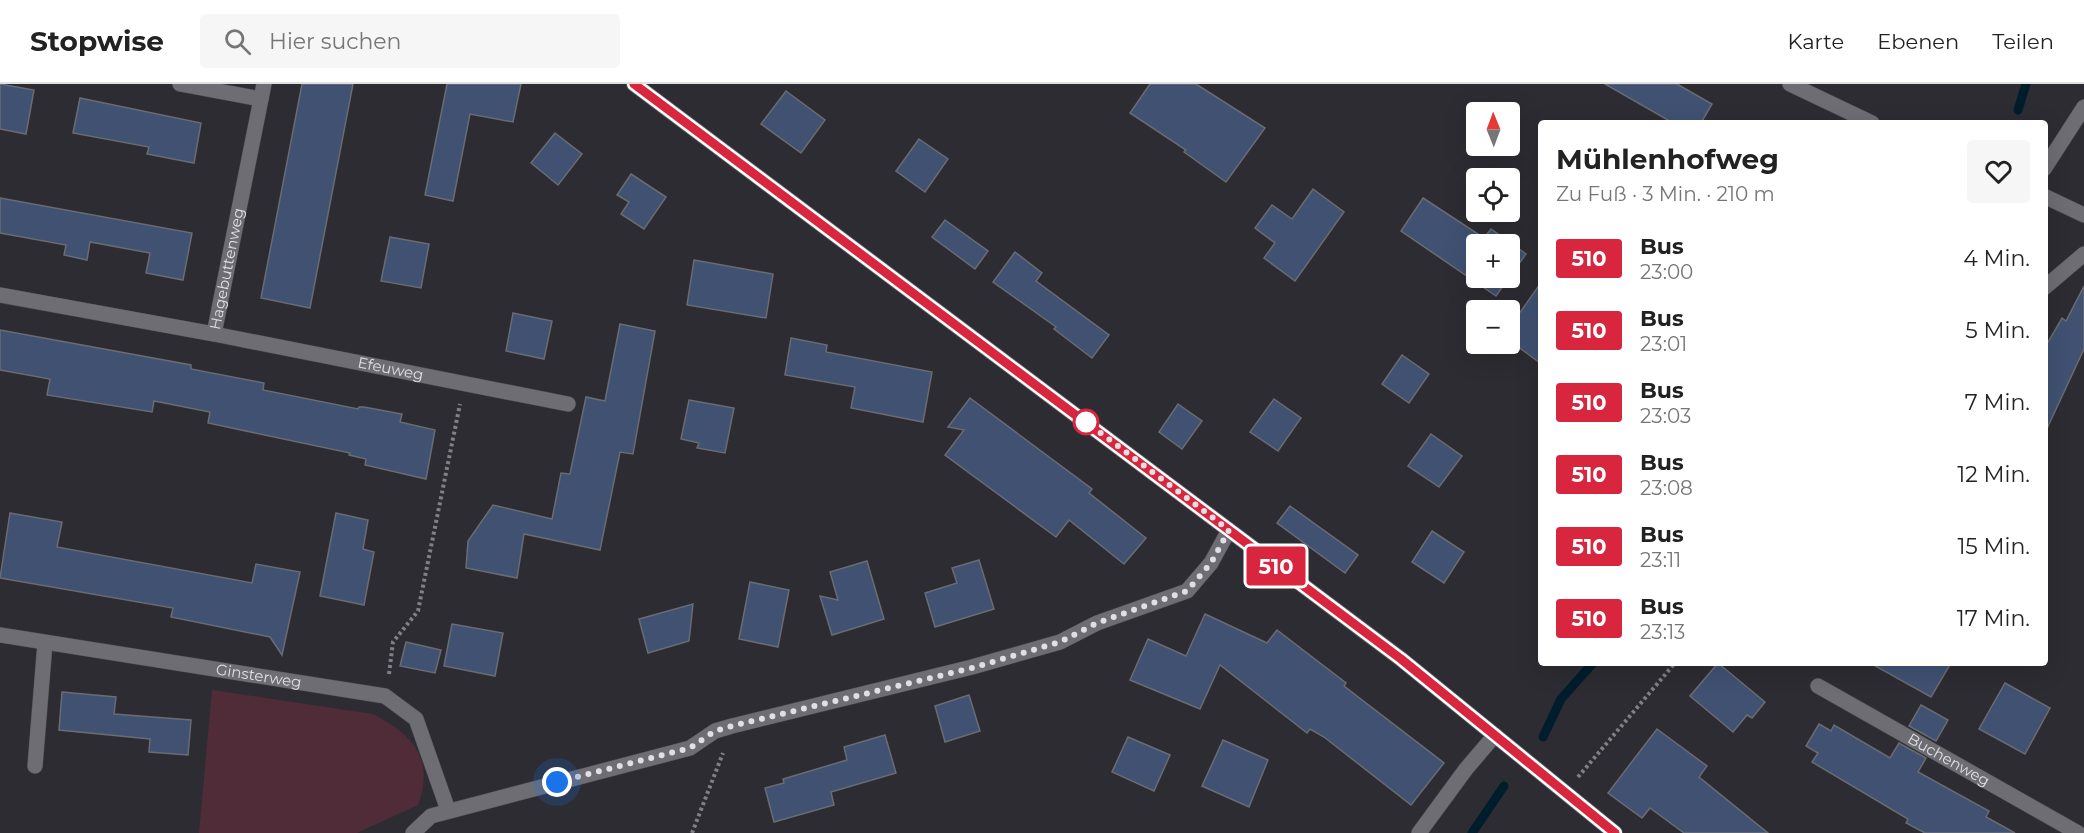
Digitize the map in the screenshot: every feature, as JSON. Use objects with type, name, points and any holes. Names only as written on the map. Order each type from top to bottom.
[{"type":"street","name":"Hagebuttenweg","points":[[0,295],[214,334],[262,91],[180,84]]},
{"type":"street","points":[[634,84],[1401,659],[1615,833]]},
{"type":"street","points":[[1790,84],[1864,120]]},
{"type":"street","points":[[2048,163],[2084,107]]},
{"type":"street","points":[[2048,198],[2084,215]]},
{"type":"street","points":[[2048,285],[2084,254]]},
{"type":"street","name":"Efeuweg","points":[[214,334],[568,404]]},
{"type":"street","points":[[413,833],[431,816],[448,810],[690,748],[715,731],[972,668],[1060,642],[1097,623],[1187,591],[1211,563],[1229,530]]},
{"type":"street","name":"Ginsterweg","points":[[0,635],[385,696],[416,719],[448,810]]},
{"type":"street","points":[[34,766],[45,643]]},
{"type":"street","name":"Buchenweg","points":[[1818,686],[2078,833]]},
{"type":"street","points":[[1419,833],[1466,769],[1496,735]]},
{"type":"path","points":[[385,696],[393,642],[418,611],[464,384]]},
{"type":"path","points":[[1566,792],[1672,666]]},
{"type":"path","points":[[692,833],[732,726]]},
{"type":"shaded area","points":[[212,690],[373,714],[399,731],[417,750],[424,774],[423,789],[418,805],[357,833],[199,833]]},
{"type":"building","points":[[0,84],[34,90],[26,134],[0,129]]},
{"type":"building","points":[[302,84],[353,84],[310,308],[261,298]]},
{"type":"building","points":[[447,84],[521,84],[513,122],[470,114],[453,201],[425,195]]},
{"type":"building","points":[[1150,84],[1196,84],[1265,128],[1226,182],[1184,152],[1186,150],[1130,113]]},
{"type":"building","points":[[1605,84],[1677,84],[1712,104],[1703,120],[1668,120]]},
{"type":"building","points":[[786,91],[825,120],[801,153],[761,124]]},
{"type":"building","points":[[80,98],[201,123],[194,163],[147,154],[149,147],[73,133]]},
{"type":"building","points":[[555,133],[582,154],[558,185],[531,163]]},
{"type":"building","points":[[919,139],[948,159],[925,192],[896,171]]},
{"type":"building","points":[[631,174],[666,197],[644,229],[621,214],[629,202],[617,195]]},
{"type":"building","points":[[1313,189],[1344,212],[1295,281],[1264,258],[1275,243],[1255,228],[1272,205],[1292,219]]},
{"type":"building","points":[[0,198],[192,233],[183,280],[146,273],[150,253],[90,242],[87,260],[64,255],[66,245],[0,233]]},
{"type":"building","points":[[1423,198],[1478,234],[1466,234],[1466,275],[1401,231]]},
{"type":"building","points":[[945,220],[988,251],[975,269],[932,237]]},
{"type":"building","points":[[1491,229],[1498,234],[1487,234]]},
{"type":"building","points":[[390,237],[429,244],[421,288],[381,281]]},
{"type":"building","points":[[1520,250],[1526,254],[1520,262]]},
{"type":"building","points":[[1015,252],[1042,273],[1036,281],[1109,335],[1092,358],[1054,329],[1056,327],[993,282]]},
{"type":"building","points":[[694,260],[773,274],[766,318],[687,305]]},
{"type":"building","points":[[2084,286],[2084,349],[2048,426],[2048,342],[2062,318],[2066,321]]},
{"type":"building","points":[[1538,287],[1538,362],[1520,348],[1520,312]]},
{"type":"building","points":[[1484,288],[1502,288],[1496,296]]},
{"type":"building","points":[[513,313],[552,321],[544,359],[506,351]]},
{"type":"building","points":[[620,324],[655,331],[633,454],[620,452],[600,550],[524,534],[517,578],[466,568],[468,541],[493,505],[552,519],[561,473],[570,474],[586,397],[605,401]]},
{"type":"building","points":[[0,330],[191,365],[191,369],[264,383],[263,390],[358,409],[364,407],[402,414],[400,422],[435,430],[426,479],[365,465],[366,459],[349,455],[350,453],[208,423],[210,412],[154,401],[152,412],[47,395],[50,379],[0,370]]},
{"type":"building","points":[[791,338],[827,345],[826,352],[932,372],[923,422],[851,408],[855,387],[785,375]]},
{"type":"building","points":[[1402,355],[1429,374],[1409,403],[1382,384]]},
{"type":"building","points":[[970,398],[1092,489],[1089,493],[1146,538],[1124,564],[1069,520],[1056,537],[945,455],[964,430],[948,427]]},
{"type":"building","points":[[1274,399],[1301,418],[1278,451],[1250,432]]},
{"type":"building","points":[[689,400],[734,408],[725,453],[697,448],[699,443],[681,439]]},
{"type":"building","points":[[1178,404],[1202,421],[1182,449],[1159,432]]},
{"type":"building","points":[[1431,434],[1462,456],[1439,487],[1408,466]]},
{"type":"building","points":[[1290,506],[1358,555],[1345,573],[1277,523]]},
{"type":"building","points":[[10,513],[62,522],[57,547],[252,583],[256,564],[300,572],[282,655],[270,637],[171,617],[173,608],[0,578]]},
{"type":"building","points":[[336,513],[368,520],[363,549],[374,552],[364,605],[320,596]]},
{"type":"building","points":[[1432,531],[1464,552],[1444,583],[1412,562]]},
{"type":"building","points":[[979,560],[994,609],[935,627],[925,593],[957,583],[952,568]]},
{"type":"building","points":[[867,561],[884,619],[832,635],[820,596],[838,600],[830,572]]},
{"type":"building","points":[[750,582],[789,590],[778,647],[739,639]]},
{"type":"building","points":[[693,604],[689,641],[648,653],[639,619]]},
{"type":"building","points":[[1205,614],[1267,643],[1277,630],[1346,683],[1344,686],[1444,763],[1411,805],[1324,737],[1310,729],[1307,733],[1220,665],[1200,709],[1130,680],[1148,639],[1186,656]]},
{"type":"building","points":[[452,624],[503,633],[495,676],[444,666]]},
{"type":"building","points":[[406,642],[441,650],[435,673],[400,666]]},
{"type":"building","points":[[1715,666],[1722,666],[1765,702],[1752,718],[1747,715],[1733,732],[1690,696]]},
{"type":"building","points":[[1875,666],[1949,666],[1931,697]]},
{"type":"building","points":[[2005,683],[2050,708],[2025,754],[1979,729]]},
{"type":"building","points":[[62,692],[116,697],[114,714],[191,720],[188,755],[149,752],[150,739],[59,730]]},
{"type":"building","points":[[969,695],[980,731],[945,742],[935,706]]},
{"type":"building","points":[[1921,705],[1948,720],[1936,741],[1909,726]]},
{"type":"building","points":[[1819,724],[1831,731],[1834,725],[1890,758],[1899,743],[1926,758],[1918,772],[1989,811],[1986,817],[2015,833],[1925,833],[1906,823],[1908,819],[1812,762],[1818,753],[1806,746]]},
{"type":"building","points":[[1657,729],[1707,766],[1699,777],[1768,833],[1684,833],[1650,808],[1642,818],[1608,793]]},
{"type":"building","points":[[885,735],[896,773],[831,792],[834,805],[774,822],[765,788],[784,783],[783,779],[847,760],[844,747]]},
{"type":"building","points":[[1128,737],[1170,755],[1154,791],[1112,772]]},
{"type":"building","points":[[1223,740],[1268,760],[1249,807],[1202,786]]},
{"type":"waterway","points":[[2018,110],[2026,84]]},
{"type":"waterway","points":[[1543,737],[1561,699],[1590,666]]},
{"type":"waterway","points":[[1472,833],[1504,786]]},
{"type":"bus line","name":"510","points":[[634,84],[1401,659],[1615,833]]},
{"type":"route","points":[[557,782],[690,748],[715,731],[732,726],[972,668],[1060,642],[1097,623],[1187,591],[1200,579],[1229,530],[1132,459],[1081,418],[1086,422]]}]
